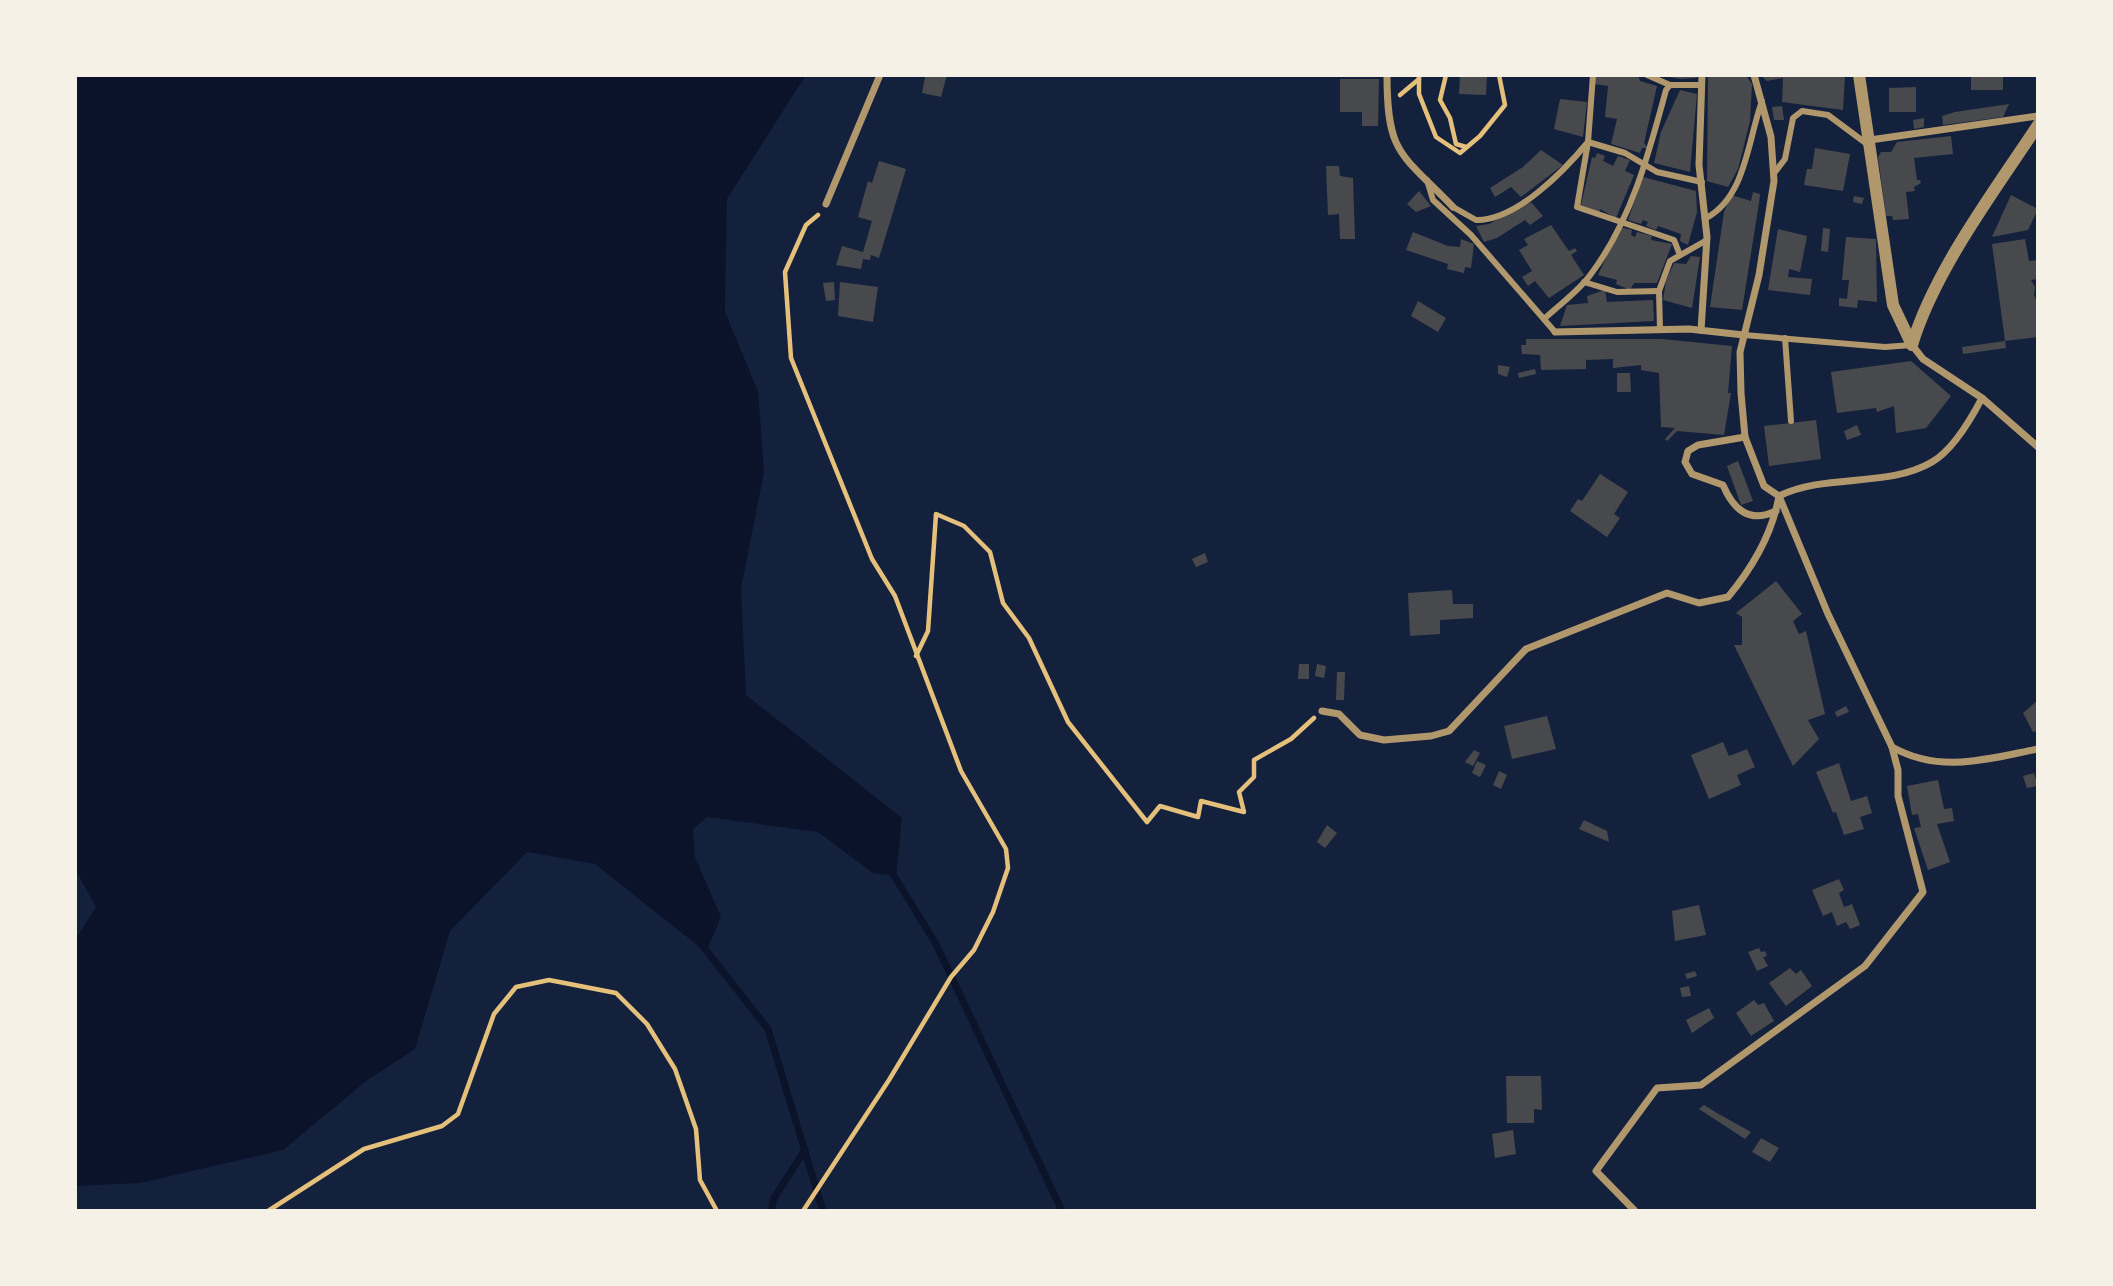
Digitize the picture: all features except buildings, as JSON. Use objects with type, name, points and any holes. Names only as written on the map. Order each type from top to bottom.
[{"type":"street","points":[[826,204],[880,75]]},
{"type":"street","points":[[1387,75],[1387,117],[1394,144],[1454,207],[1476,220],[1505,212],[1545,187],[1588,142]]},
{"type":"street","points":[[1593,75],[1588,142],[1577,207],[1674,240],[1680,255]]},
{"type":"street","points":[[1647,75],[1670,85],[1702,85]]},
{"type":"street","points":[[1700,330],[1707,240],[1699,153],[1702,75]]},
{"type":"street","points":[[1634,1211],[1596,1171],[1657,1088],[1701,1084],[1865,966],[1923,892],[1898,796],[1898,769],[1892,747],[1882,732],[1828,614],[1779,496],[1764,486],[1745,437],[1740,365],[1744,335],[1759,275],[1775,172],[1762,100],[1754,75]]},
{"type":"street","points":[[1859,75],[1892,305],[1914,352],[1982,398],[2038,447]]},
{"type":"street","points":[[1544,319],[1591,275],[1621,221],[1645,166],[1670,85]]},
{"type":"street","points":[[1706,218],[1723,203],[1741,173],[1762,100]]},
{"type":"street","points":[[1775,172],[1785,159],[1793,118],[1802,111],[1828,115],[1871,144],[2038,116]]},
{"type":"street","points":[[1912,345],[1921,321],[1964,239],[2038,125]]},
{"type":"street","points":[[1588,142],[1625,153],[1645,166],[1669,176],[1702,182]]},
{"type":"street","points":[[1426,179],[1433,200],[1471,234],[1555,332],[1700,330],[1912,345]]},
{"type":"street","points":[[1660,330],[1659,291],[1670,261],[1707,240]]},
{"type":"street","points":[[1584,282],[1617,292],[1659,291]]},
{"type":"street","points":[[1785,338],[1791,421]]},
{"type":"street","points":[[1779,496],[1814,483],[1870,477],[1932,463],[1954,440],[1982,398]]},
{"type":"street","points":[[1745,437],[1698,445],[1688,451],[1685,462],[1692,474],[1723,485],[1730,503],[1742,513],[1764,517],[1776,511]]},
{"type":"street","points":[[1322,711],[1339,714],[1360,735],[1384,740],[1431,736],[1449,731],[1526,649],[1667,593],[1699,603],[1728,597],[1768,537],[1779,496]]},
{"type":"street","points":[[1892,747],[1928,762],[1949,764],[2038,749]]},
{"type":"path","points":[[1419,75],[1419,94],[1436,137],[1460,153],[1480,136],[1505,104],[1499,75]]},
{"type":"path","points":[[1446,75],[1440,100],[1450,118],[1457,144],[1466,148]]},
{"type":"path","points":[[803,1211],[889,1080],[951,977],[974,950],[993,912],[1008,868],[1006,849],[961,771],[915,656],[895,596],[872,559],[791,358],[785,272],[806,225],[813,222],[826,204]]},
{"type":"path","points":[[915,656],[928,631],[936,514],[964,526],[990,552],[1003,603],[1029,638],[1068,722],[1147,822],[1160,806],[1198,817],[1201,801],[1244,812],[1239,792],[1254,777],[1254,760],[1291,739],[1322,711]]},
{"type":"path","points":[[268,1211],[364,1149],[442,1126],[458,1114],[494,1014],[516,987],[549,980],[616,993],[647,1024],[675,1069],[696,1129],[700,1180],[717,1211]]},
{"type":"water","points":[[75,75],[806,75],[727,199],[725,312],[758,391],[764,472],[741,589],[746,695],[902,818],[896,876],[873,873],[818,832],[707,817],[693,829],[695,857],[721,917],[706,952],[595,864],[527,852],[450,931],[415,1049],[366,1081],[283,1150],[140,1183],[75,1186],[75,940],[96,907],[75,869]]},
{"type":"waterway","points":[[891,871],[936,944],[1062,1211]]},
{"type":"waterway","points":[[702,945],[768,1029],[823,1211]]},
{"type":"waterway","points":[[771,1211],[774,1198],[805,1150]]}]
